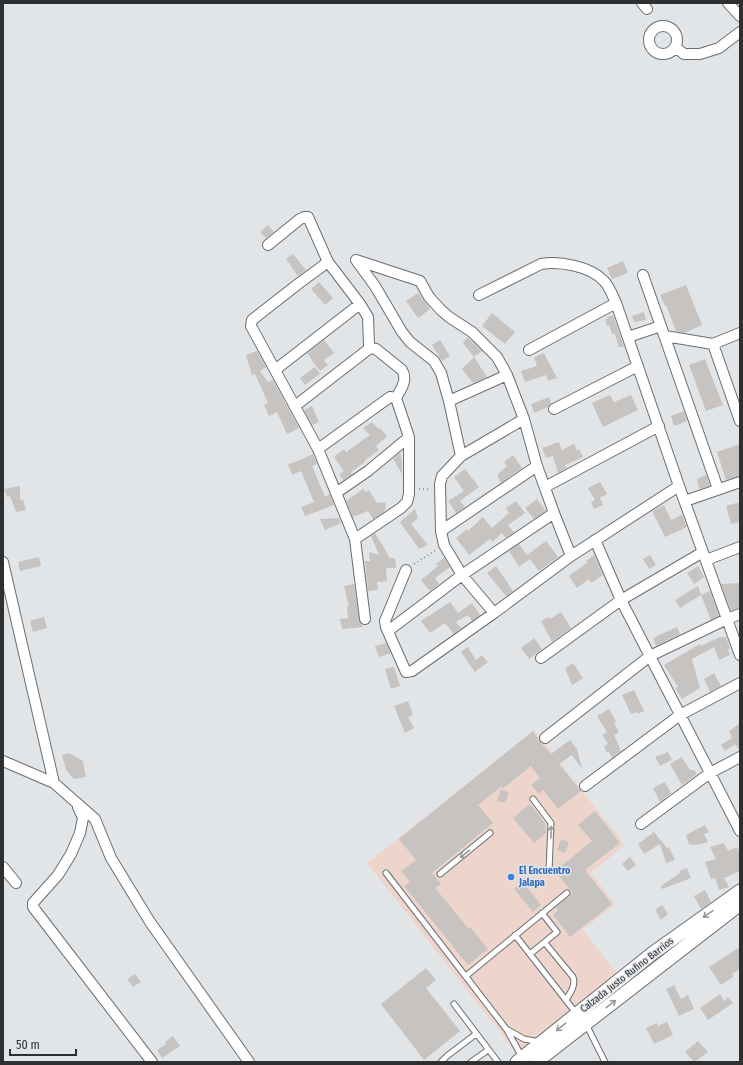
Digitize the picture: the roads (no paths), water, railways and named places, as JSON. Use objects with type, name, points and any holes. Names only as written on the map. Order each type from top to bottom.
[{"type":"street","points":[[728,3],[740,16]]},
{"type":"street","points":[[675,47],[684,54],[700,54],[719,48],[740,32]]},
{"type":"street","points":[[268,244],[300,218],[308,217],[328,262],[368,317],[370,348]]},
{"type":"street","points":[[461,456],[449,401],[441,373],[434,361],[410,342],[402,332],[375,286],[356,260],[420,281],[429,297],[441,310],[472,332],[497,357],[507,375],[524,420],[554,513],[572,556]]},
{"type":"street","points":[[328,262],[252,320],[251,326],[318,449],[355,539],[365,619]]},
{"type":"street","points":[[478,295],[541,264],[552,262],[583,269],[594,273],[605,281],[616,303],[740,655]]},
{"type":"street","points":[[643,275],[718,489]]},
{"type":"street","points":[[529,350],[616,303]]},
{"type":"street","points":[[275,370],[360,304]]},
{"type":"street","points":[[628,337],[663,331],[713,344],[740,333]]},
{"type":"street","points":[[713,344],[739,416]]},
{"type":"street","points":[[295,406],[370,348],[376,349],[402,370],[404,374],[404,383],[396,398],[409,436],[409,489],[407,502],[401,508],[355,539]]},
{"type":"street","points":[[554,409],[638,366]]},
{"type":"street","points":[[449,401],[507,375]]},
{"type":"street","points":[[318,449],[390,397],[396,398]]},
{"type":"street","points":[[494,613],[462,575],[444,545],[441,531],[440,489],[442,476],[461,456],[524,420]]},
{"type":"street","points":[[545,487],[659,426]]},
{"type":"street","points":[[336,493],[368,471],[409,436]]},
{"type":"street","points":[[441,531],[538,466]]},
{"type":"street","points":[[685,501],[740,482]]},
{"type":"street","points":[[406,570],[386,621],[388,631],[404,670],[409,672],[595,540],[680,486]]},
{"type":"street","points":[[388,631],[462,575],[554,513]]},
{"type":"street","points":[[595,540],[621,600],[740,831]]},
{"type":"street","points":[[541,658],[621,600],[705,556],[740,547]]},
{"type":"street","points":[[4,568],[54,783]]},
{"type":"street","points":[[545,738],[650,656],[740,614]]},
{"type":"street","points":[[585,786],[680,715],[740,683]]},
{"type":"street","points":[[641,824],[710,773],[740,758]]},
{"type":"street","points":[[3,761],[54,783],[95,819],[111,858],[150,922],[249,1062]]},
{"type":"street","points":[[78,805],[82,818],[80,833],[74,847],[58,875],[33,903],[33,907],[152,1062]]},
{"type":"street","points":[[3,867],[16,883]]},
{"type":"street","name":"Calzada Justo Rufino Barrios","points":[[536,1062],[653,953],[740,891]]},
{"type":"street","name":"Calzada Justo Rufino Barrios","points":[[520,1060],[542,1042],[581,1019],[740,904]]},
{"type":"lane","points":[[533,799],[551,823],[549,870]]},
{"type":"lane","points":[[440,874],[490,833]]},
{"type":"lane","points":[[386,873],[507,1030],[520,1060]]},
{"type":"lane","points":[[466,976],[567,893]]},
{"type":"lane","points":[[530,954],[558,932],[542,913]]},
{"type":"lane","points":[[515,935],[581,1019],[605,1062]]},
{"type":"lane","points":[[544,942],[574,981],[574,986],[566,1000]]},
{"type":"lane","points":[[454,1004],[498,1062]]},
{"type":"lane","points":[[507,1030],[524,1039],[542,1042]]},
{"type":"lane","points":[[441,1062],[476,1034]]},
{"type":"lane","points":[[471,1062],[488,1050]]},
{"type":"place","name":"El Encuentro Jalapa","points":[[511,877]]}]
